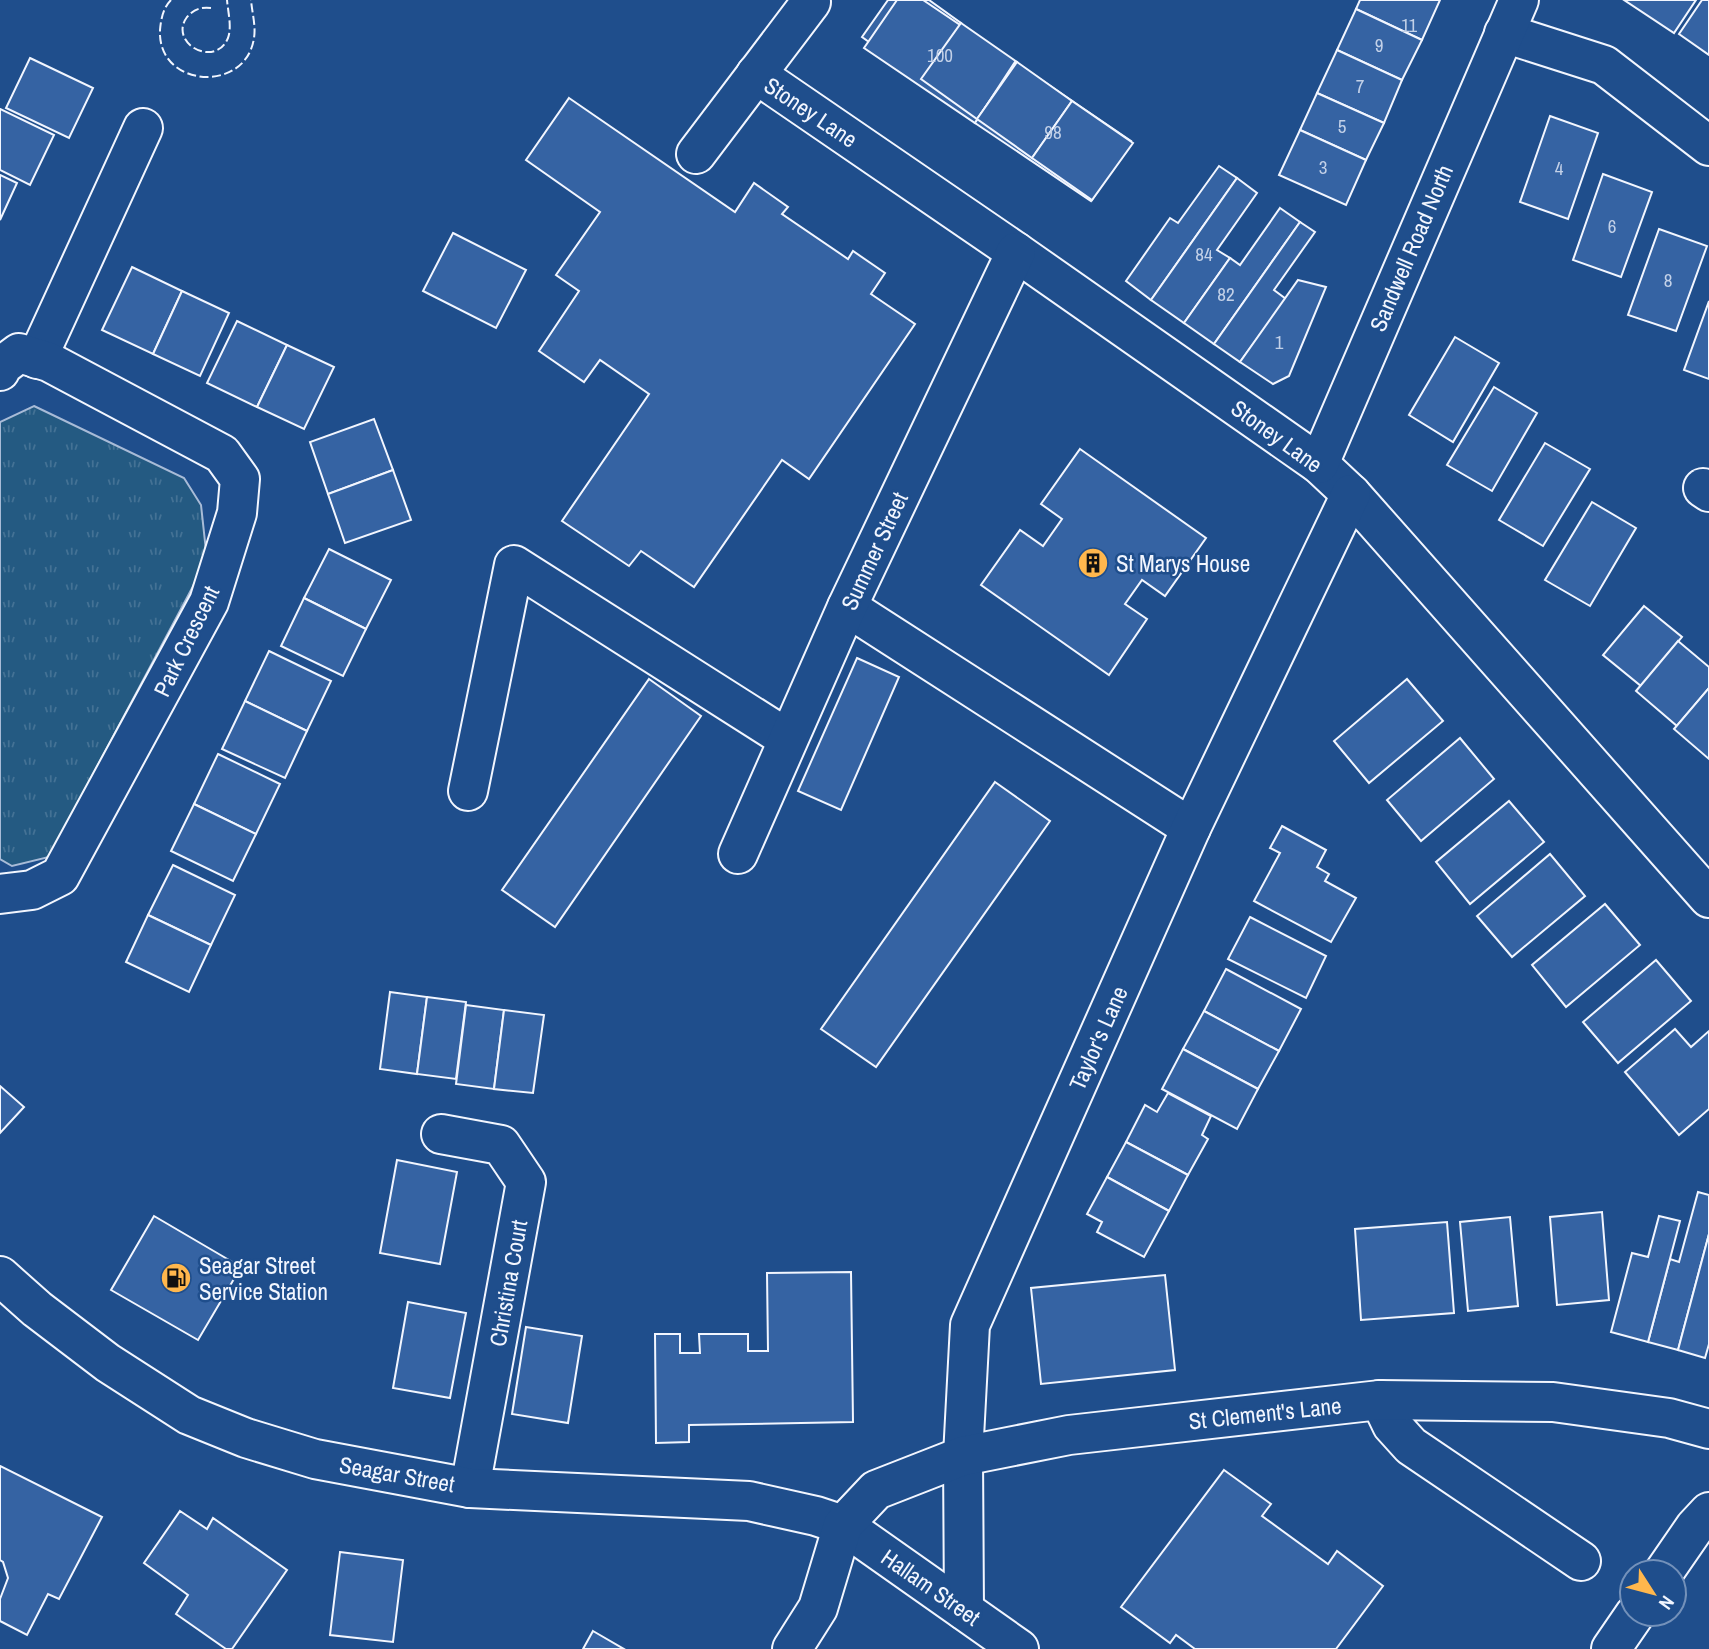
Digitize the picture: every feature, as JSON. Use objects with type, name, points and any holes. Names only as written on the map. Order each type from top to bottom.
[{"type":"street","name":"Stoney Lane","points":[[696,154],[811,2]]},
{"type":"street","name":"Sandwell Road North","points":[[1319,464],[1511,17],[1604,65],[1709,146]]},
{"type":"street","name":"Stoney Lane","points":[[756,74],[1319,464],[1350,494],[1709,898]]},
{"type":"street","points":[[0,371],[2,366],[19,354],[37,359],[143,128]]},
{"type":"street","name":"Summer Street","points":[[738,854],[847,607],[1016,252]]},
{"type":"street","name":"Park Crescent","points":[[0,894],[32,890],[60,876],[209,602],[237,513],[240,479],[222,454],[49,362],[37,359]]},
{"type":"street","name":"Taylor's Lane","points":[[964,1610],[963,1456],[970,1325],[1191,828],[1350,494]]},
{"type":"street","points":[[468,791],[514,565],[788,739]]},
{"type":"street","points":[[847,607],[1191,828]]},
{"type":"street","name":"Christina Court","points":[[441,1134],[501,1145],[526,1182],[470,1488]]},
{"type":"street","name":"Seagar Street","points":[[0,1276],[37,1309],[108,1363],[189,1415],[246,1438],[314,1459],[470,1488],[749,1501],[843,1525]]},
{"type":"street","points":[[1380,1400],[1392,1425],[1411,1446],[1581,1561]]},
{"type":"street","name":"St Clement's Lane","points":[[843,1525],[876,1490],[963,1456],[1069,1435],[1380,1400],[1553,1402],[1670,1418],[1709,1429]]},
{"type":"street","points":[[1674,1558],[1709,1512]]},
{"type":"street","points":[[792,1649],[818,1608],[843,1525]]},
{"type":"street","name":"Hallam Street","points":[[843,1525],[1019,1649]]},
{"type":"street","points":[[1611,1649],[1625,1628]]},
{"type":"green space","points":[[34,406],[184,478],[201,505],[207,560],[49,857],[12,866],[0,859],[0,422]]},
{"type":"building","points":[[888,0],[929,0],[961,23],[921,79],[862,37]]},
{"type":"building","points":[[897,0],[923,0],[1015,62],[975,123],[864,48]]},
{"type":"building","points":[[1360,0],[1440,0],[1422,40],[1356,9]]},
{"type":"building","points":[[1624,0],[1696,0],[1674,33]]},
{"type":"building","points":[[1702,0],[1709,0],[1709,55],[1679,34]]},
{"type":"building","points":[[1356,9],[1422,40],[1402,80],[1337,50]]},
{"type":"building","points":[[961,23],[1017,62],[977,119],[921,79]]},
{"type":"building","points":[[1337,50],[1402,80],[1384,123],[1317,93]]},
{"type":"building","points":[[30,58],[93,88],[69,138],[6,108]]},
{"type":"building","points":[[1015,62],[1131,141],[1091,201],[975,123]]},
{"type":"building","points":[[1017,62],[1072,101],[1032,158],[977,119]]},
{"type":"building","points":[[1317,93],[1384,123],[1366,160],[1300,130]]},
{"type":"building","points":[[569,98],[735,212],[754,183],[788,207],[782,214],[848,259],[853,251],[885,273],[871,294],[915,324],[809,479],[782,460],[694,587],[641,551],[629,566],[562,521],[649,394],[600,360],[584,382],[539,351],[579,291],[556,275],[600,212],[526,160]]},
{"type":"building","points":[[1072,101],[1133,143],[1092,200],[1032,158]]},
{"type":"building","points":[[0,109],[54,135],[30,185],[0,170]]},
{"type":"building","points":[[1550,116],[1598,133],[1568,219],[1520,202]]},
{"type":"building","points":[[1300,130],[1366,160],[1346,205],[1279,175]]},
{"type":"building","points":[[1219,166],[1237,178],[1151,300],[1126,281],[1170,218],[1178,223]]},
{"type":"building","points":[[1603,174],[1652,192],[1621,277],[1573,260]]},
{"type":"building","points":[[0,175],[17,183],[0,220]]},
{"type":"building","points":[[1237,178],[1257,193],[1217,250],[1230,258],[1184,323],[1151,300]]},
{"type":"building","points":[[1280,208],[1300,222],[1214,344],[1184,323],[1230,258],[1240,265]]},
{"type":"building","points":[[1300,222],[1315,232],[1274,290],[1286,299],[1240,362],[1214,344]]},
{"type":"building","points":[[1659,229],[1707,246],[1676,331],[1628,315]]},
{"type":"building","points":[[453,233],[526,270],[496,328],[423,291]]},
{"type":"building","points":[[132,267],[182,291],[153,354],[102,330]]},
{"type":"building","points":[[1298,280],[1326,287],[1289,376],[1273,384],[1240,362]]},
{"type":"building","points":[[182,291],[229,313],[200,376],[153,354]]},
{"type":"building","points":[[1709,301],[1709,379],[1684,370]]},
{"type":"building","points":[[237,321],[287,345],[257,407],[207,383]]},
{"type":"building","points":[[1455,337],[1499,363],[1453,442],[1409,415]]},
{"type":"building","points":[[287,345],[334,367],[304,429],[257,407]]},
{"type":"building","points":[[1494,387],[1537,413],[1492,491],[1447,465]]},
{"type":"building","points":[[374,419],[393,470],[328,494],[310,442]]},
{"type":"building","points":[[1545,443],[1590,469],[1543,546],[1499,520]]},
{"type":"building","name":"St Marys House","points":[[1080,449],[1206,538],[1165,596],[1142,580],[1125,604],[1147,619],[1109,675],[981,585],[1020,530],[1043,546],[1062,519],[1041,504]]},
{"type":"building","points":[[393,470],[411,520],[345,543],[328,494]]},
{"type":"building","points":[[1592,502],[1636,528],[1590,606],[1545,580]]},
{"type":"building","points":[[329,549],[391,580],[366,629],[304,598]]},
{"type":"building","points":[[304,598],[366,629],[343,676],[281,646]]},
{"type":"building","points":[[1644,606],[1682,637],[1641,686],[1603,655]]},
{"type":"building","points":[[1678,641],[1709,667],[1709,688],[1677,726],[1636,691]]},
{"type":"building","points":[[269,651],[331,681],[307,731],[245,701]]},
{"type":"building","points":[[857,658],[899,677],[841,810],[798,791]]},
{"type":"building","points":[[649,679],[701,716],[555,927],[502,890]]},
{"type":"building","points":[[1407,679],[1443,721],[1369,783],[1334,741]]},
{"type":"building","points":[[1709,688],[1709,759],[1674,729]]},
{"type":"building","points":[[245,701],[307,731],[285,778],[222,749]]},
{"type":"building","points":[[1460,738],[1494,779],[1421,841],[1387,800]]},
{"type":"building","points":[[218,754],[280,784],[256,834],[194,804]]},
{"type":"building","points":[[995,782],[1050,821],[876,1067],[821,1029]]},
{"type":"building","points":[[1509,801],[1544,842],[1470,904],[1436,862]]},
{"type":"building","points":[[194,804],[256,834],[233,881],[171,851]]},
{"type":"building","points":[[1282,826],[1326,850],[1317,867],[1329,874],[1325,881],[1356,898],[1331,942],[1254,901],[1280,853],[1270,848]]},
{"type":"building","points":[[1550,854],[1585,896],[1512,957],[1477,916]]},
{"type":"building","points":[[173,865],[235,895],[211,945],[148,915]]},
{"type":"building","points":[[1605,904],[1640,945],[1566,1007],[1532,965]]},
{"type":"building","points":[[148,915],[211,945],[189,992],[126,962]]},
{"type":"building","points":[[1250,917],[1326,956],[1306,998],[1228,959]]},
{"type":"building","points":[[1656,960],[1691,1001],[1618,1063],[1583,1022]]},
{"type":"building","points":[[1226,969],[1301,1009],[1279,1051],[1204,1011]]},
{"type":"building","points":[[390,992],[427,997],[417,1074],[380,1069]]},
{"type":"building","points":[[427,997],[466,1002],[456,1079],[417,1074]]},
{"type":"building","points":[[466,1005],[504,1010],[494,1089],[456,1084]]},
{"type":"building","points":[[504,1010],[544,1015],[533,1093],[494,1089]]},
{"type":"building","points":[[1204,1011],[1279,1051],[1258,1089],[1183,1049]]},
{"type":"building","points":[[1675,1029],[1691,1047],[1709,1031],[1709,1109],[1679,1135],[1625,1072]]},
{"type":"building","points":[[1183,1049],[1258,1089],[1237,1129],[1162,1089]]},
{"type":"building","points":[[0,1086],[24,1107],[0,1133]]},
{"type":"building","points":[[1168,1093],[1211,1116],[1202,1135],[1208,1139],[1188,1175],[1126,1142],[1145,1105],[1157,1112]]},
{"type":"building","points":[[1126,1142],[1188,1175],[1169,1211],[1107,1177]]},
{"type":"building","points":[[397,1160],[457,1172],[440,1264],[380,1253]]},
{"type":"building","points":[[1107,1177],[1169,1211],[1144,1257],[1097,1232],[1102,1222],[1087,1214]]},
{"type":"building","points":[[1698,1192],[1709,1195],[1709,1234],[1678,1350],[1648,1342],[1670,1259],[1679,1262]]},
{"type":"building","points":[[1602,1212],[1609,1300],[1557,1305],[1550,1217]]},
{"type":"building","name":"Seagar Street Service Station","points":[[154,1216],[241,1267],[198,1340],[111,1290]]},
{"type":"building","points":[[1659,1216],[1680,1221],[1648,1342],[1611,1332],[1632,1253],[1648,1257]]},
{"type":"building","points":[[1510,1217],[1518,1306],[1468,1311],[1460,1222]]},
{"type":"building","points":[[1447,1222],[1454,1313],[1361,1320],[1355,1229]]},
{"type":"building","points":[[1709,1234],[1709,1344],[1705,1358],[1678,1350]]},
{"type":"building","points":[[851,1272],[853,1422],[689,1425],[689,1442],[656,1443],[655,1334],[680,1334],[680,1353],[700,1353],[699,1334],[748,1334],[748,1351],[768,1351],[767,1273]]},
{"type":"building","points":[[1165,1275],[1175,1370],[1041,1384],[1031,1288]]},
{"type":"building","points":[[408,1302],[466,1313],[450,1398],[393,1388]]},
{"type":"building","points":[[526,1327],[582,1336],[568,1423],[512,1414]]},
{"type":"building","points":[[0,1466],[102,1517],[59,1599],[48,1594],[27,1635],[0,1621],[0,1599],[8,1578],[0,1560]]},
{"type":"building","points":[[1224,1470],[1271,1504],[1262,1516],[1328,1564],[1337,1551],[1383,1586],[1336,1649],[1195,1649],[1176,1635],[1170,1643],[1121,1607]]},
{"type":"building","points":[[180,1511],[207,1529],[213,1518],[287,1570],[232,1649],[226,1649],[176,1614],[188,1595],[144,1563]]},
{"type":"building","points":[[340,1552],[403,1560],[393,1642],[330,1635]]},
{"type":"building","points":[[593,1631],[624,1649],[583,1649]]},
{"type":"fence","points":[[171,0],[164,10],[161,22],[163,49],[172,64],[186,73],[203,77],[236,69],[248,56],[254,38],[251,0]]},
{"type":"fence","points":[[211,8],[192,12],[183,27],[188,43],[204,52],[222,47],[228,38],[230,24],[227,0]]},
{"type":"place","name":"St Marys House","points":[[1093,563]]},
{"type":"place","name":"Seagar Street Service Station","points":[[176,1278]]}]
